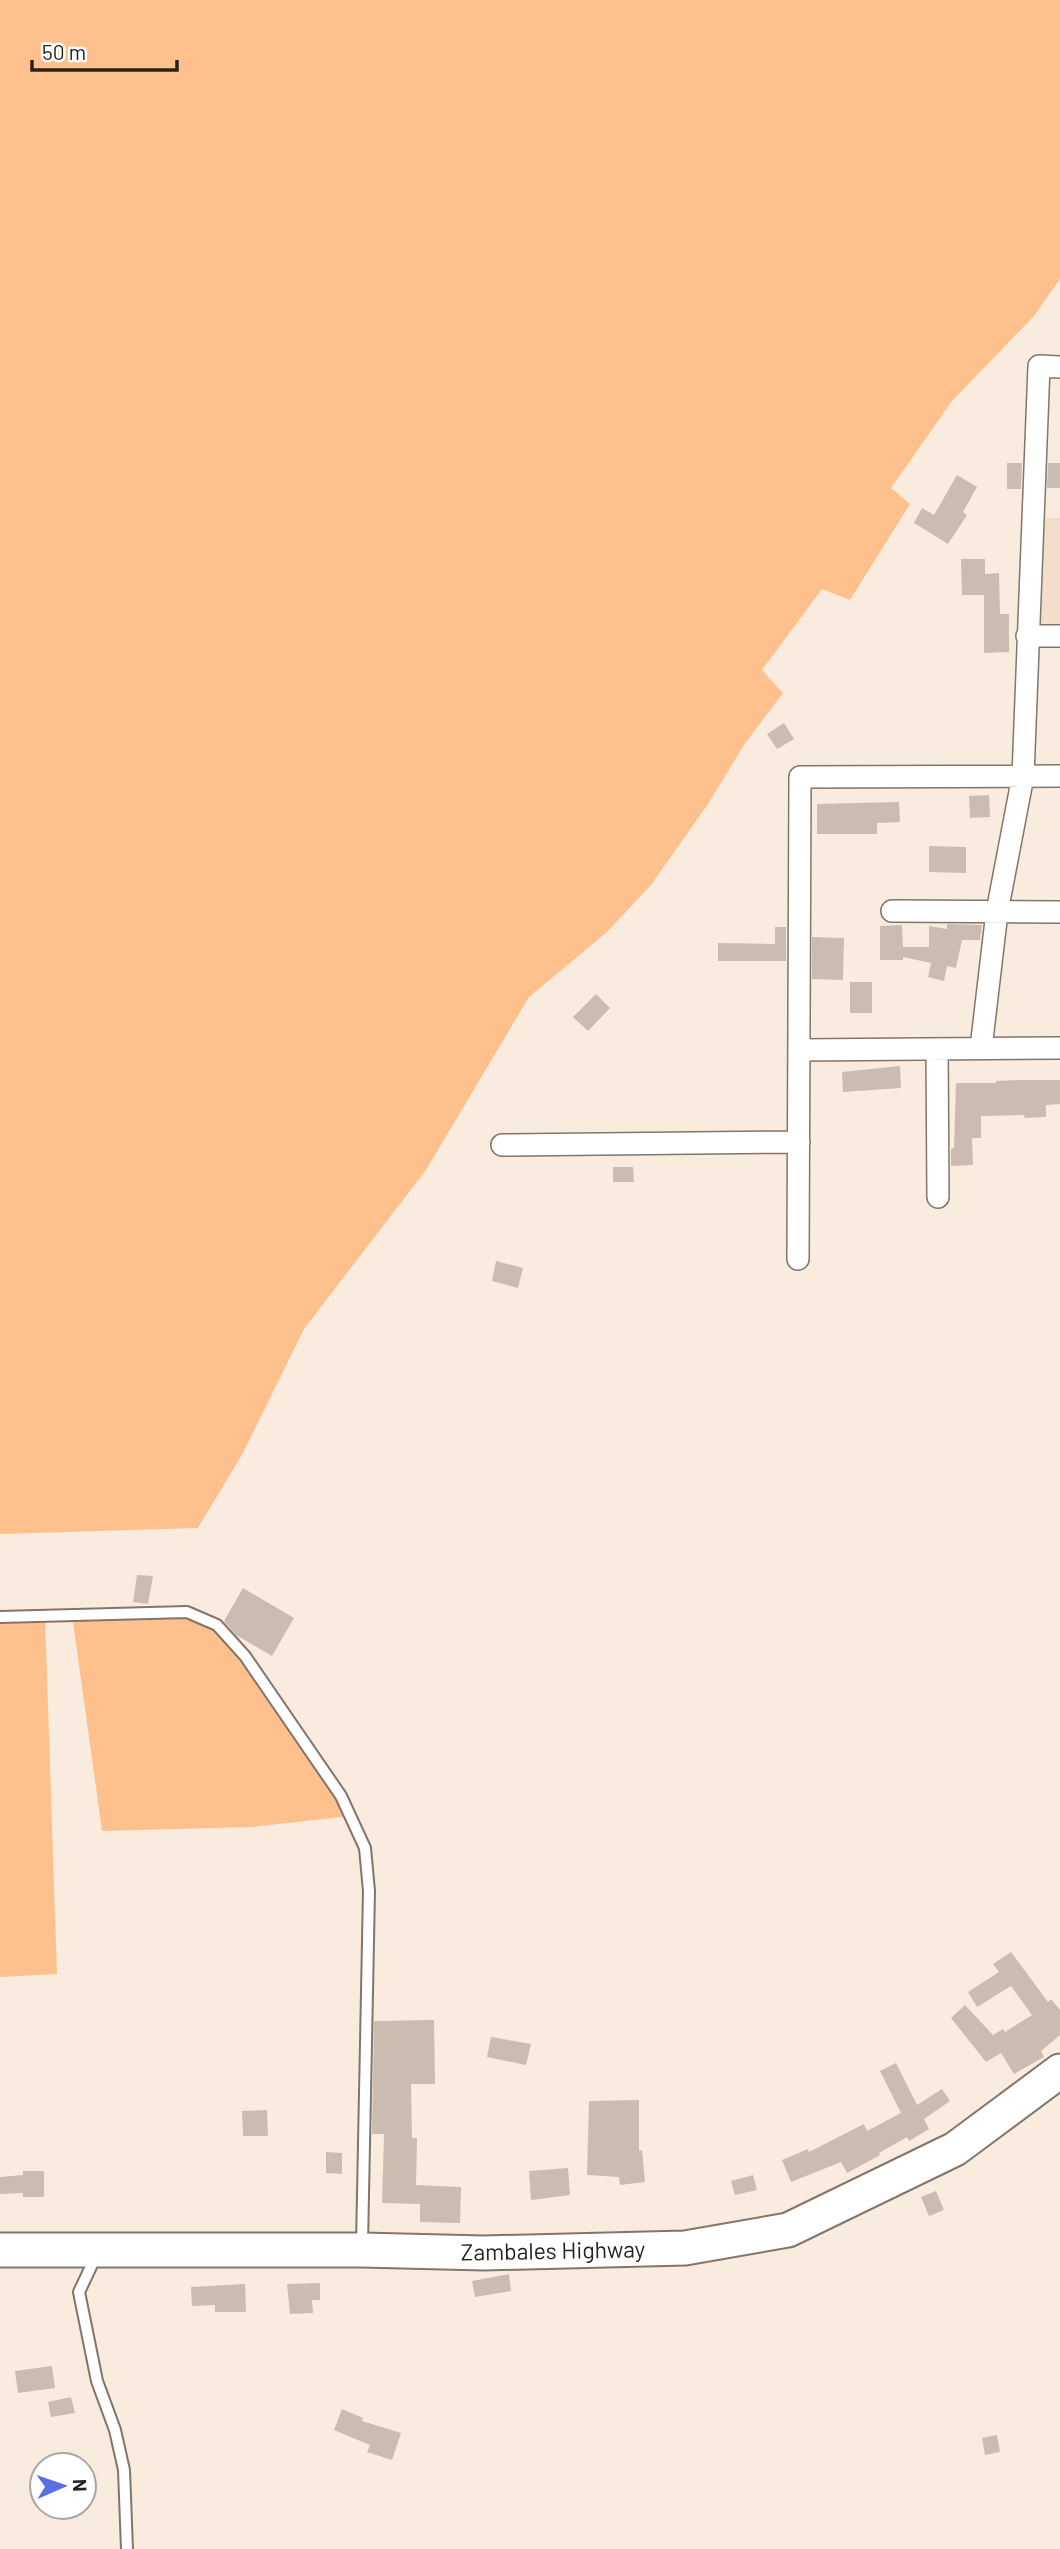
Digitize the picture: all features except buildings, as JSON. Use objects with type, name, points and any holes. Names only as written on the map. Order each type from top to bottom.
[{"type":"main road","name":"Zambales Highway","points":[[0,2250],[362,2250],[484,2253],[685,2248],[788,2230],[955,2149],[1060,2071]]},
{"type":"street","points":[[981,1048],[997,912],[1023,776],[1039,366],[1060,367]]},
{"type":"street","points":[[1027,636],[1060,636]]},
{"type":"street","points":[[799,1259],[800,777],[1060,776]]},
{"type":"street","points":[[892,911],[1060,912]]},
{"type":"street","points":[[799,1051],[1060,1048]]},
{"type":"street","points":[[937,1049],[938,1197]]},
{"type":"street","points":[[502,1145],[799,1142]]},
{"type":"lane","points":[[0,1617],[187,1612],[217,1625],[245,1656],[341,1796],[365,1848],[369,1891],[362,2250]]},
{"type":"lane","points":[[98,2252],[79,2291],[97,2381],[115,2430],[124,2470],[127,2549]]},
{"type":"shaded area","points":[[0,0],[1060,0],[1060,279],[1034,316],[952,401],[891,488],[910,504],[850,600],[822,589],[762,670],[783,693],[744,745],[708,804],[651,885],[606,933],[529,997],[426,1170],[304,1329],[243,1453],[198,1528],[0,1534]]},
{"type":"shaded area","points":[[1038,518],[1060,518],[1060,631],[1041,631]]},
{"type":"shaded area","points":[[187,1612],[217,1625],[245,1656],[350,1816],[252,1827],[102,1831],[72,1615]]},
{"type":"shaded area","points":[[45,1616],[57,1974],[0,1977],[0,1617]]}]
